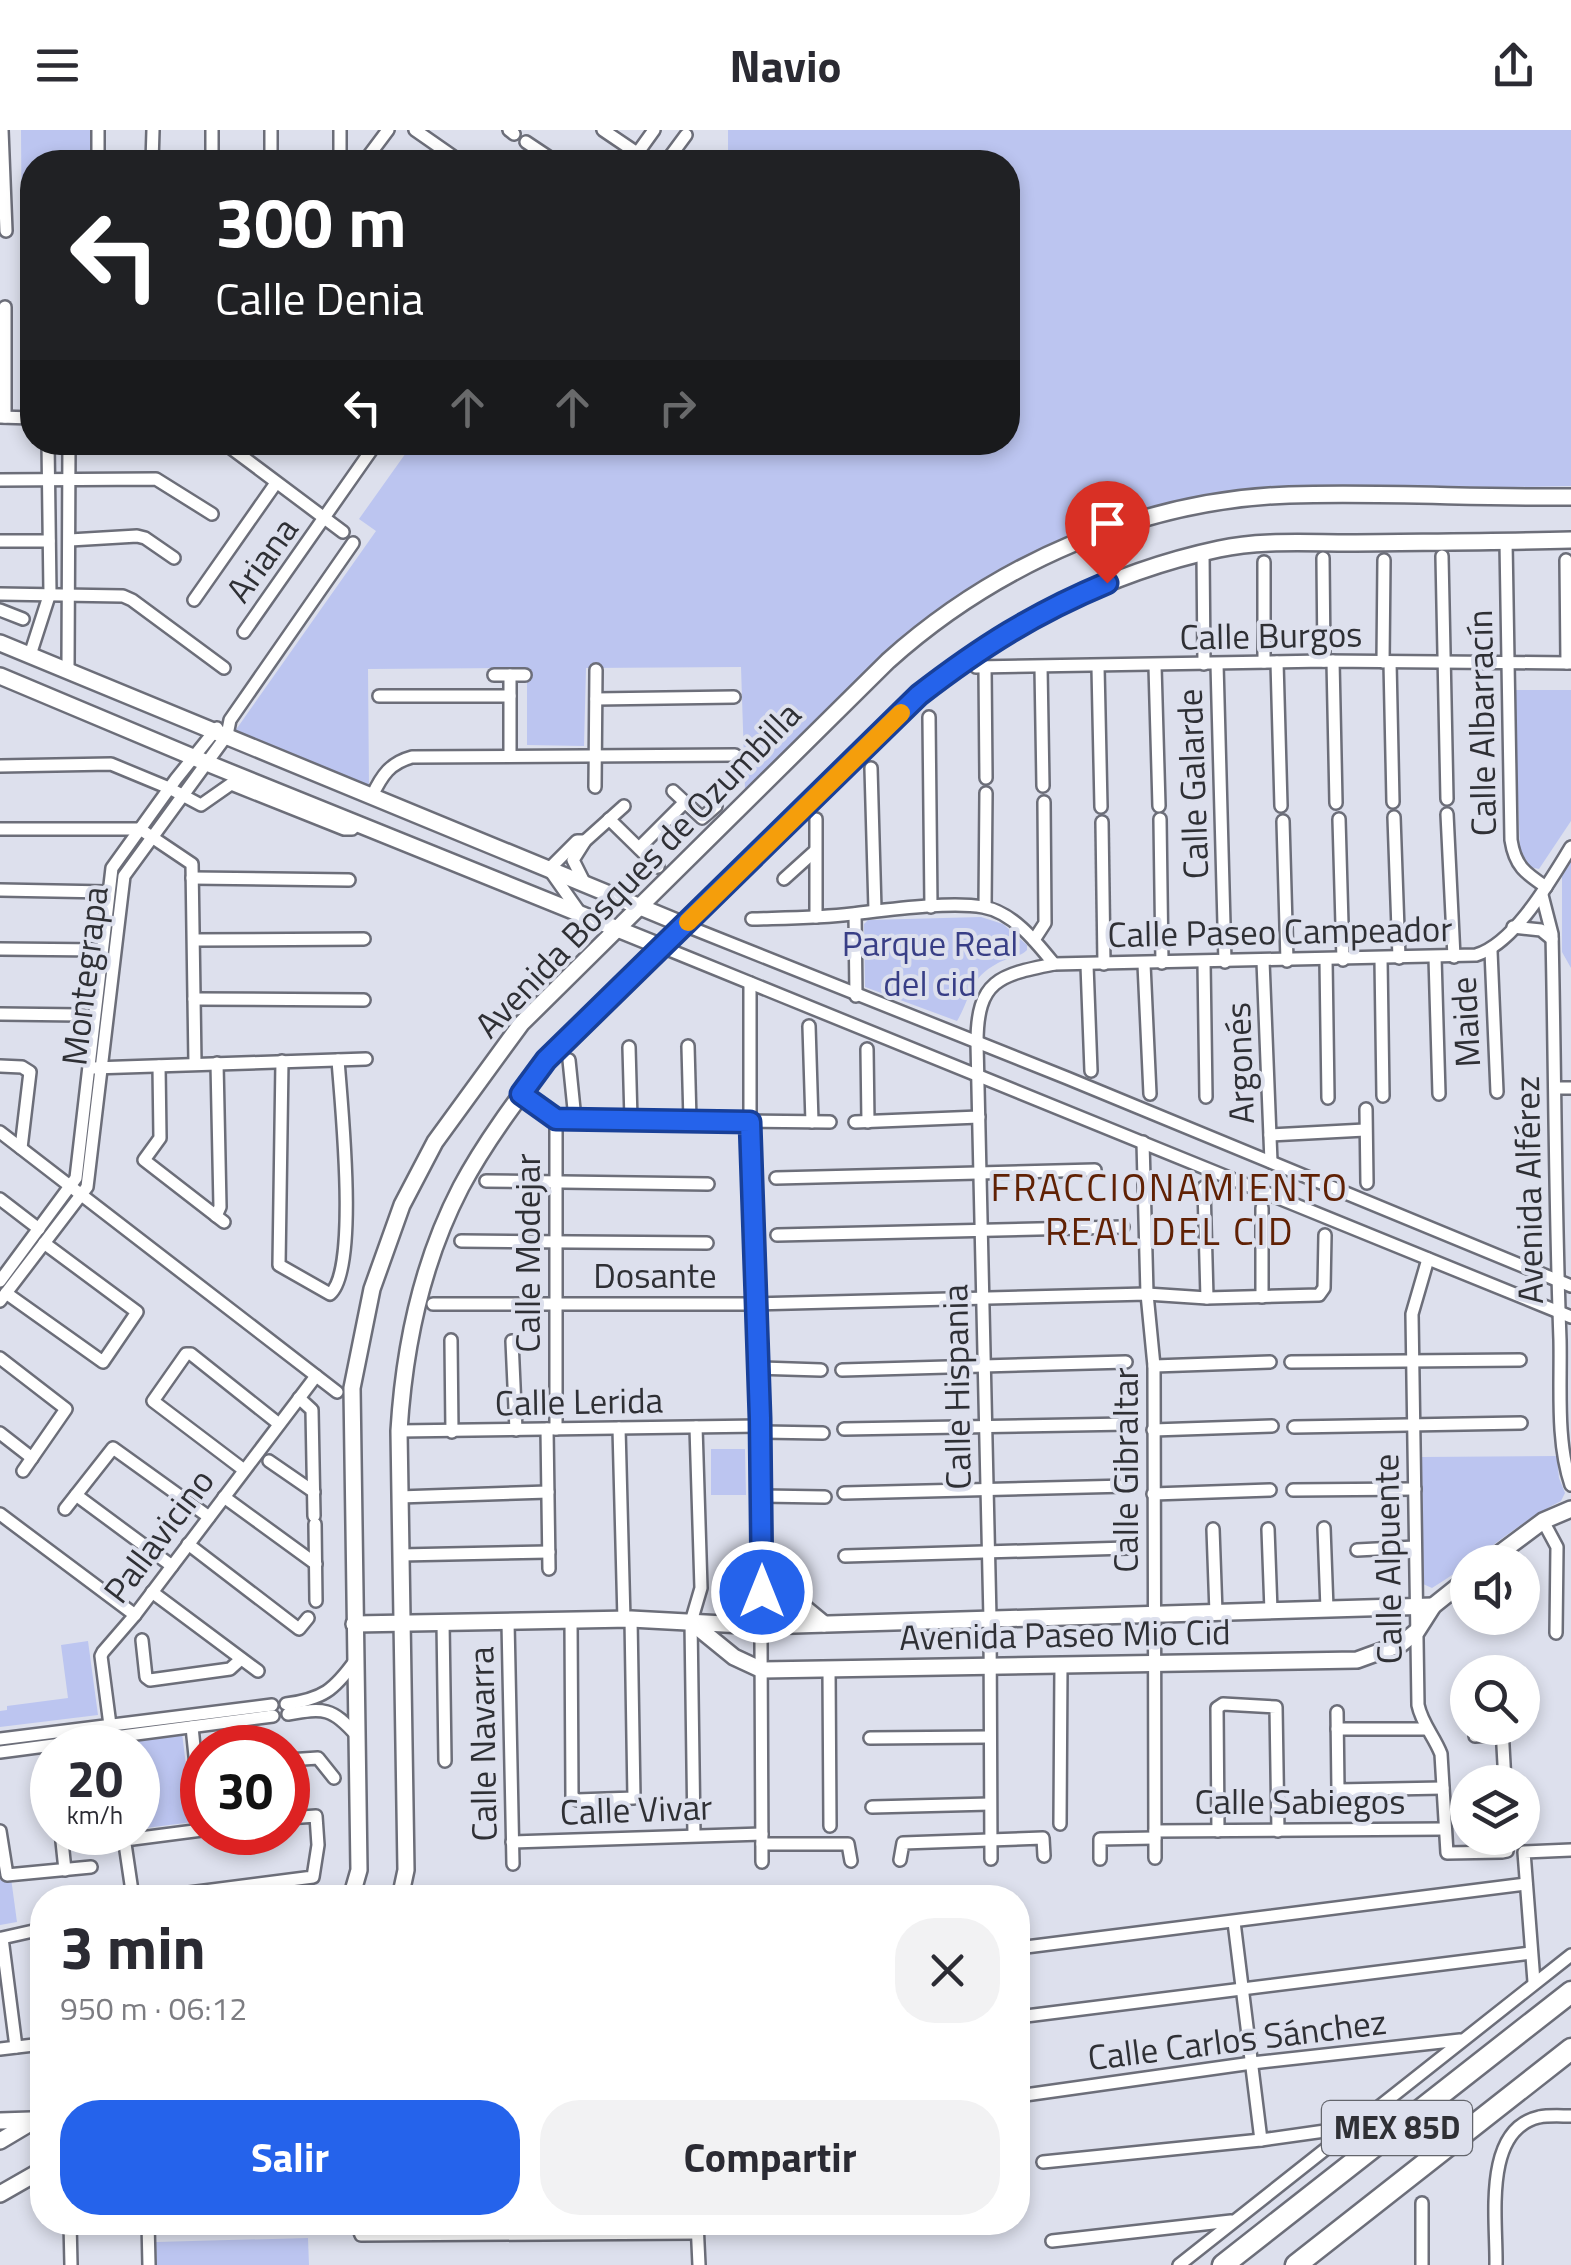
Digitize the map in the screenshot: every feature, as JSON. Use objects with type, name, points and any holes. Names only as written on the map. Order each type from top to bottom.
[{"type":"highway","name":"MEX 85D","points":[[1224,2265],[1571,1992]]},
{"type":"highway","name":"MEX 85D","points":[[1296,2265],[1571,2049]]},
{"type":"main road","name":"Avenida Bosques de Ozumbilla","points":[[355,1885],[359,1870],[352,1388],[372,1289],[402,1205],[435,1142],[521,1024],[924,629],[996,582],[1092,534],[1188,507],[1286,495],[1571,497]]},
{"type":"main road","name":"Avenida Bosques de Ozumbilla","points":[[403,1885],[406,1870],[398,1431],[402,1373],[413,1320],[460,1190],[499,1124],[546,1060],[919,695],[972,654],[1049,607],[1136,570],[1221,548],[1278,543],[1571,540]]},
{"type":"main road","points":[[0,643],[224,728],[372,796],[684,926]]},
{"type":"main road","points":[[0,676],[195,766],[357,824],[662,947]]},
{"type":"main road","points":[[1511,1545],[1543,1521],[1571,1509]]},
{"type":"main road","points":[[762,1559],[790,1596],[824,1624]]},
{"type":"main road","points":[[1417,1632],[1425,1607],[1450,1590]]},
{"type":"main road","name":"Avenida Paseo Mio Cid","points":[[354,1624],[628,1619],[761,1626],[1425,1607]]},
{"type":"main road","points":[[691,1622],[734,1657],[762,1670]]},
{"type":"main road","name":"Avenida Paseo Mio Cid","points":[[762,1670],[1356,1660],[1380,1653],[1417,1632]]},
{"type":"main road","points":[[0,2121],[30,2119]]},
{"type":"main road","points":[[0,2140],[30,2124]]},
{"type":"main road","points":[[4,2189],[30,2176]]},
{"type":"street","points":[[2,130],[6,231]]},
{"type":"street","points":[[415,130],[444,150]]},
{"type":"street","points":[[603,130],[625,150]]},
{"type":"street","points":[[675,150],[686,135]]},
{"type":"street","points":[[526,142],[538,150]]},
{"type":"street","points":[[3,417],[6,307]]},
{"type":"street","points":[[30,655],[50,593],[48,455]]},
{"type":"street","points":[[68,669],[70,455]]},
{"type":"street","points":[[240,455],[343,532]]},
{"type":"street","name":"Ariana","points":[[244,632],[368,455]]},
{"type":"street","points":[[0,480],[164,481],[212,514]]},
{"type":"street","points":[[194,600],[276,484]]},
{"type":"street","points":[[70,540],[137,536],[174,558]]},
{"type":"street","points":[[0,540],[50,540]]},
{"type":"street","name":"Calle Albarracín","points":[[1506,542],[1513,858],[1544,891]]},
{"type":"street","name":"Montegrapa","points":[[81,1195],[87,1186],[102,950],[112,868],[170,788],[195,766],[224,728],[353,543]]},
{"type":"street","name":"Calle Galarde","points":[[1203,553],[1225,962]]},
{"type":"street","points":[[1442,556],[1447,798]]},
{"type":"street","points":[[1323,558],[1336,802]]},
{"type":"street","points":[[1384,560],[1393,802]]},
{"type":"street","points":[[1566,560],[1569,663]]},
{"type":"street","points":[[1264,562],[1281,806]]},
{"type":"street","points":[[0,594],[123,596],[224,668]]},
{"type":"street","points":[[0,610],[23,620]]},
{"type":"street","name":"Calle Burgos","points":[[986,778],[981,667],[1329,661],[1569,663]]},
{"type":"street","points":[[1156,666],[1162,963]]},
{"type":"street","points":[[1041,667],[1044,786]]},
{"type":"street","points":[[1098,667],[1101,808]]},
{"type":"street","points":[[594,787],[596,670]]},
{"type":"street","points":[[510,675],[510,756]]},
{"type":"street","points":[[494,676],[525,675]]},
{"type":"street","points":[[379,696],[510,696]]},
{"type":"street","points":[[596,699],[734,697]]},
{"type":"street","points":[[928,717],[931,908]]},
{"type":"street","points":[[372,796],[387,769],[398,760],[412,757],[734,755]]},
{"type":"street","points":[[0,766],[111,764],[200,804],[230,784],[344,829],[357,824]]},
{"type":"street","name":"Montegrapa","points":[[70,1186],[76,1178],[124,876],[183,796],[195,766]]},
{"type":"street","points":[[871,768],[875,910]]},
{"type":"street","points":[[673,791],[702,818],[716,806]]},
{"type":"street","points":[[985,907],[986,792]]},
{"type":"street","points":[[638,848],[685,802]]},
{"type":"street","points":[[1034,940],[1045,923],[1044,802]]},
{"type":"street","points":[[580,913],[550,869],[568,858],[578,841],[585,841],[624,806]]},
{"type":"street","points":[[1448,814],[1454,957]]},
{"type":"street","points":[[1394,818],[1399,958]]},
{"type":"street","points":[[609,819],[658,868]]},
{"type":"street","points":[[816,819],[816,917]]},
{"type":"street","points":[[1339,819],[1342,960]]},
{"type":"street","points":[[1282,821],[1287,960]]},
{"type":"street","points":[[1102,822],[1104,964]]},
{"type":"street","points":[[0,829],[140,830],[192,864],[195,1064]]},
{"type":"street","name":"Calle Paseo Campeador","points":[[1054,964],[1454,957],[1490,950],[1544,891],[1571,848]]},
{"type":"street","points":[[784,879],[815,851]]},
{"type":"street","points":[[568,858],[585,884]]},
{"type":"street","points":[[192,878],[349,880]]},
{"type":"street","points":[[0,890],[108,892]]},
{"type":"street","name":"Avenida Alférez","points":[[1544,891],[1552,939],[1557,1149],[1564,1209],[1558,1280],[1565,1315],[1566,1471],[1571,1485]]},
{"type":"street","points":[[752,919],[985,907],[1009,919],[1054,964]]},
{"type":"street","points":[[855,914],[856,996]]},
{"type":"street","points":[[684,926],[1571,1286]]},
{"type":"street","points":[[1513,927],[1542,930],[1552,939]]},
{"type":"street","points":[[194,940],[364,938]]},
{"type":"street","points":[[662,947],[1565,1315]]},
{"type":"street","points":[[0,949],[102,950]]},
{"type":"street","name":"Maide","points":[[1490,950],[1497,1092]]},
{"type":"street","points":[[1435,957],[1439,1094]]},
{"type":"street","points":[[1381,958],[1383,1096]]},
{"type":"street","points":[[1326,960],[1328,1098]]},
{"type":"street","name":"Argonés","points":[[1264,961],[1271,1162]]},
{"type":"street","points":[[1204,962],[1206,1098]]},
{"type":"street","name":"Calle Hispania","points":[[991,1859],[991,1665],[977,1042],[981,1001],[998,978],[1054,964]]},
{"type":"street","points":[[1144,964],[1150,1094]]},
{"type":"street","points":[[1087,965],[1090,1071]]},
{"type":"street","points":[[750,983],[762,1559],[762,1862]]},
{"type":"street","points":[[194,999],[364,1000]]},
{"type":"street","points":[[0,1014],[82,1015]]},
{"type":"street","points":[[810,1026],[812,1122]]},
{"type":"street","points":[[688,1046],[690,1121]]},
{"type":"street","points":[[629,1047],[631,1120]]},
{"type":"street","points":[[867,1048],[861,1122],[979,1117]]},
{"type":"street","points":[[95,1068],[366,1059]]},
{"type":"street","points":[[282,1062],[280,1266],[330,1294],[338,1286],[347,1234],[338,1060]]},
{"type":"street","points":[[570,1060],[575,1119]]},
{"type":"street","points":[[159,1066],[160,1138],[144,1160],[220,1219],[218,1063]]},
{"type":"street","points":[[0,1066],[22,1067],[30,1072],[20,1148]]},
{"type":"street","points":[[1555,1088],[1571,1088]]},
{"type":"street","name":"Calle Modejar","points":[[521,1094],[556,1119],[548,1492],[550,1569]]},
{"type":"street","points":[[1366,1109],[1368,1183]]},
{"type":"street","points":[[556,1119],[830,1122]]},
{"type":"street","points":[[1270,1135],[1365,1130]]},
{"type":"street","points":[[0,1132],[337,1392]]},
{"type":"street","name":"Calle Gibraltar","points":[[1144,1142],[1147,1294],[1154,1366],[1155,1858]]},
{"type":"street","points":[[1557,1149],[1571,1149]]},
{"type":"street","points":[[776,1178],[1095,1170]]},
{"type":"street","points":[[486,1182],[708,1184]]},
{"type":"street","points":[[2,1284],[70,1186]]},
{"type":"street","points":[[1204,1187],[1208,1298]]},
{"type":"street","points":[[2,1284],[44,1243],[81,1195]]},
{"type":"street","points":[[0,1199],[39,1228]]},
{"type":"street","points":[[1262,1208],[1262,1297]]},
{"type":"street","points":[[776,1235],[1124,1227]]},
{"type":"street","name":"Dosante","points":[[433,1304],[757,1304],[1147,1294],[1262,1297],[1322,1292],[1325,1234]]},
{"type":"street","points":[[461,1240],[708,1243]]},
{"type":"street","points":[[2,1284],[103,1362],[136,1312],[44,1243]]},
{"type":"street","name":"Calle Alpuente","points":[[1425,1607],[1416,1548],[1412,1314],[1428,1259]]},
{"type":"street","points":[[451,1340],[452,1432]]},
{"type":"street","points":[[512,1340],[516,1430]]},
{"type":"street","points":[[244,1470],[153,1400],[175,1368],[186,1354],[191,1354],[279,1424]]},
{"type":"street","points":[[0,1358],[66,1410],[23,1471]]},
{"type":"street","points":[[1291,1362],[1520,1360]]},
{"type":"street","points":[[842,1370],[1126,1362]]},
{"type":"street","points":[[1154,1366],[1270,1362]]},
{"type":"street","points":[[758,1368],[821,1370]]},
{"type":"street","name":"Pallavicino","points":[[109,1725],[100,1656],[316,1376]]},
{"type":"street","points":[[299,1398],[312,1410],[316,1601]]},
{"type":"street","points":[[1294,1427],[1521,1423]]},
{"type":"street","points":[[844,1429],[1128,1424]]},
{"type":"street","points":[[1152,1430],[1272,1426]]},
{"type":"street","points":[[694,1836],[691,1622],[700,1588],[696,1427]]},
{"type":"street","name":"Calle Lerida","points":[[398,1431],[696,1427],[823,1433]]},
{"type":"street","points":[[571,1620],[572,1796],[578,1800],[634,1798],[620,1428]]},
{"type":"street","points":[[0,1434],[32,1458]]},
{"type":"street","points":[[65,1509],[113,1448],[209,1517]]},
{"type":"street","points":[[269,1461],[314,1492]]},
{"type":"street","points":[[844,1492],[1128,1486]]},
{"type":"street","points":[[1294,1490],[1415,1489]]},
{"type":"street","points":[[1154,1494],[1270,1490]]},
{"type":"street","points":[[400,1497],[548,1492]]},
{"type":"street","points":[[76,1494],[172,1566]]},
{"type":"street","points":[[224,1496],[316,1564]]},
{"type":"street","points":[[760,1496],[824,1496]]},
{"type":"street","points":[[0,1514],[136,1614]]},
{"type":"street","points":[[1543,1521],[1557,1547],[1556,1633]]},
{"type":"street","points":[[1324,1528],[1327,1609]]},
{"type":"street","points":[[1214,1529],[1216,1613]]},
{"type":"street","points":[[1268,1529],[1271,1611]]},
{"type":"street","points":[[188,1544],[299,1628],[308,1618]]},
{"type":"street","points":[[844,1556],[1128,1548]]},
{"type":"street","points":[[1357,1550],[1416,1548]]},
{"type":"street","points":[[400,1555],[550,1552]]},
{"type":"street","points":[[152,1592],[258,1671]]},
{"type":"street","points":[[443,1622],[445,1761]]},
{"type":"street","name":"Calle Navarra","points":[[508,1622],[513,1864]]},
{"type":"street","name":"Calle Alpuente","points":[[1417,1632],[1418,1704],[1441,1754],[1444,1828],[1450,1854]]},
{"type":"street","points":[[142,1640],[146,1677],[150,1680],[230,1669],[241,1658]]},
{"type":"street","points":[[355,1661],[333,1688],[293,1708],[331,1712],[342,1718],[357,1736]]},
{"type":"street","points":[[1060,1824],[1061,1664]]},
{"type":"street","points":[[829,1669],[830,1826]]},
{"type":"street","points":[[1218,1832],[1217,1708],[1223,1704],[1276,1707],[1278,1830]]},
{"type":"street","points":[[160,1729],[272,1711]]},
{"type":"street","points":[[1337,1712],[1338,1790],[1443,1788]]},
{"type":"street","points":[[201,1725],[255,1713]]},
{"type":"street","points":[[1337,1729],[1427,1729]]},
{"type":"street","points":[[870,1738],[988,1737]]},
{"type":"street","points":[[0,1739],[30,1738]]},
{"type":"street","points":[[0,1752],[30,1752]]},
{"type":"street","points":[[310,1759],[318,1758],[334,1778]]},
{"type":"street","points":[[872,1806],[990,1804]]},
{"type":"street","points":[[252,1885],[314,1877],[318,1846],[316,1816],[310,1816]]},
{"type":"street","name":"Calle Sabiegos","points":[[1100,1859],[1098,1843],[1103,1838],[1444,1828]]},
{"type":"street","points":[[0,1831],[7,1875],[91,1867]]},
{"type":"street","name":"Calle Vivar","points":[[512,1842],[694,1836],[762,1839],[848,1844],[851,1861]]},
{"type":"street","points":[[900,1860],[902,1842],[1044,1838],[1044,1856]]},
{"type":"street","points":[[1534,1982],[1524,1852],[1571,1850]]},
{"type":"street","points":[[63,1855],[65,1870]]},
{"type":"street","points":[[127,1855],[131,1885]]},
{"type":"street","points":[[1030,1947],[1526,1884]]},
{"type":"street","points":[[1234,1922],[1261,2140]]},
{"type":"street","points":[[16,2047],[2,1938],[30,1932]]},
{"type":"street","points":[[1030,2016],[1531,1953]]},
{"type":"street","points":[[1179,2265],[1571,1954]]},
{"type":"street","name":"Calle Carlos Sánchez","points":[[1030,2094],[1252,2063],[1462,2040]]},
{"type":"street","points":[[0,2049],[30,2045]]},
{"type":"street","points":[[1496,2265],[1498,2160],[1506,2142],[1522,2125],[1540,2117],[1571,2116]]},
{"type":"street","points":[[1043,2162],[1349,2128]]},
{"type":"street","points":[[1422,2203],[1422,2265]]},
{"type":"street","points":[[1052,2241],[1235,2220]]},
{"type":"street","points":[[71,2235],[72,2265]]},
{"type":"street","points":[[148,2235],[149,2265]]},
{"type":"street","points":[[697,2235],[699,2265]]},
{"type":"green space","points":[[21,130],[90,130],[90,150],[21,150]]},
{"type":"green space","points":[[728,130],[1571,130],[1571,486],[1256,492],[1032,556],[978,584],[928,619],[745,790],[741,667],[586,668],[584,746],[527,745],[527,668],[368,669],[369,787],[235,731],[376,531],[359,519],[404,455],[1020,455],[1020,150],[728,150]]},
{"type":"green space","points":[[1514,690],[1571,690],[1571,821],[1539,869],[1530,867],[1520,850]]},
{"type":"green space","points":[[1571,862],[1571,968],[1562,952],[1562,876]]},
{"type":"green space","name":"Parque Real del cid","points":[[981,917],[1003,924],[1027,945],[1027,950],[981,975],[957,1021],[865,987],[864,924],[868,920]]},
{"type":"green space","points":[[711,1449],[745,1449],[746,1495],[711,1495]]},
{"type":"green space","points":[[1557,1456],[1565,1493],[1561,1501],[1493,1545],[1450,1545],[1450,1576],[1432,1588],[1423,1584],[1422,1457]]},
{"type":"green space","points":[[88,1641],[98,1715],[0,1727],[0,1711],[7,1710],[7,1706],[68,1698],[61,1645]]},
{"type":"green space","points":[[180,1733],[180,1824],[160,1826],[160,1735]]},
{"type":"green space","points":[[11,1878],[17,1922],[0,1925],[0,1880]]},
{"type":"green space","points":[[308,2238],[309,2265],[157,2265],[156,2242]]},
{"type":"slow traffic","points":[[688,922],[901,713]]},
{"type":"district","name":"FRACCIONAMIENTO REAL DEL CID","points":[[1170,1210]]},
{"type":"route","points":[[762,1592],[750,1122],[556,1119],[521,1094],[546,1060],[919,695],[972,654],[1049,607],[1107,583]]}]
